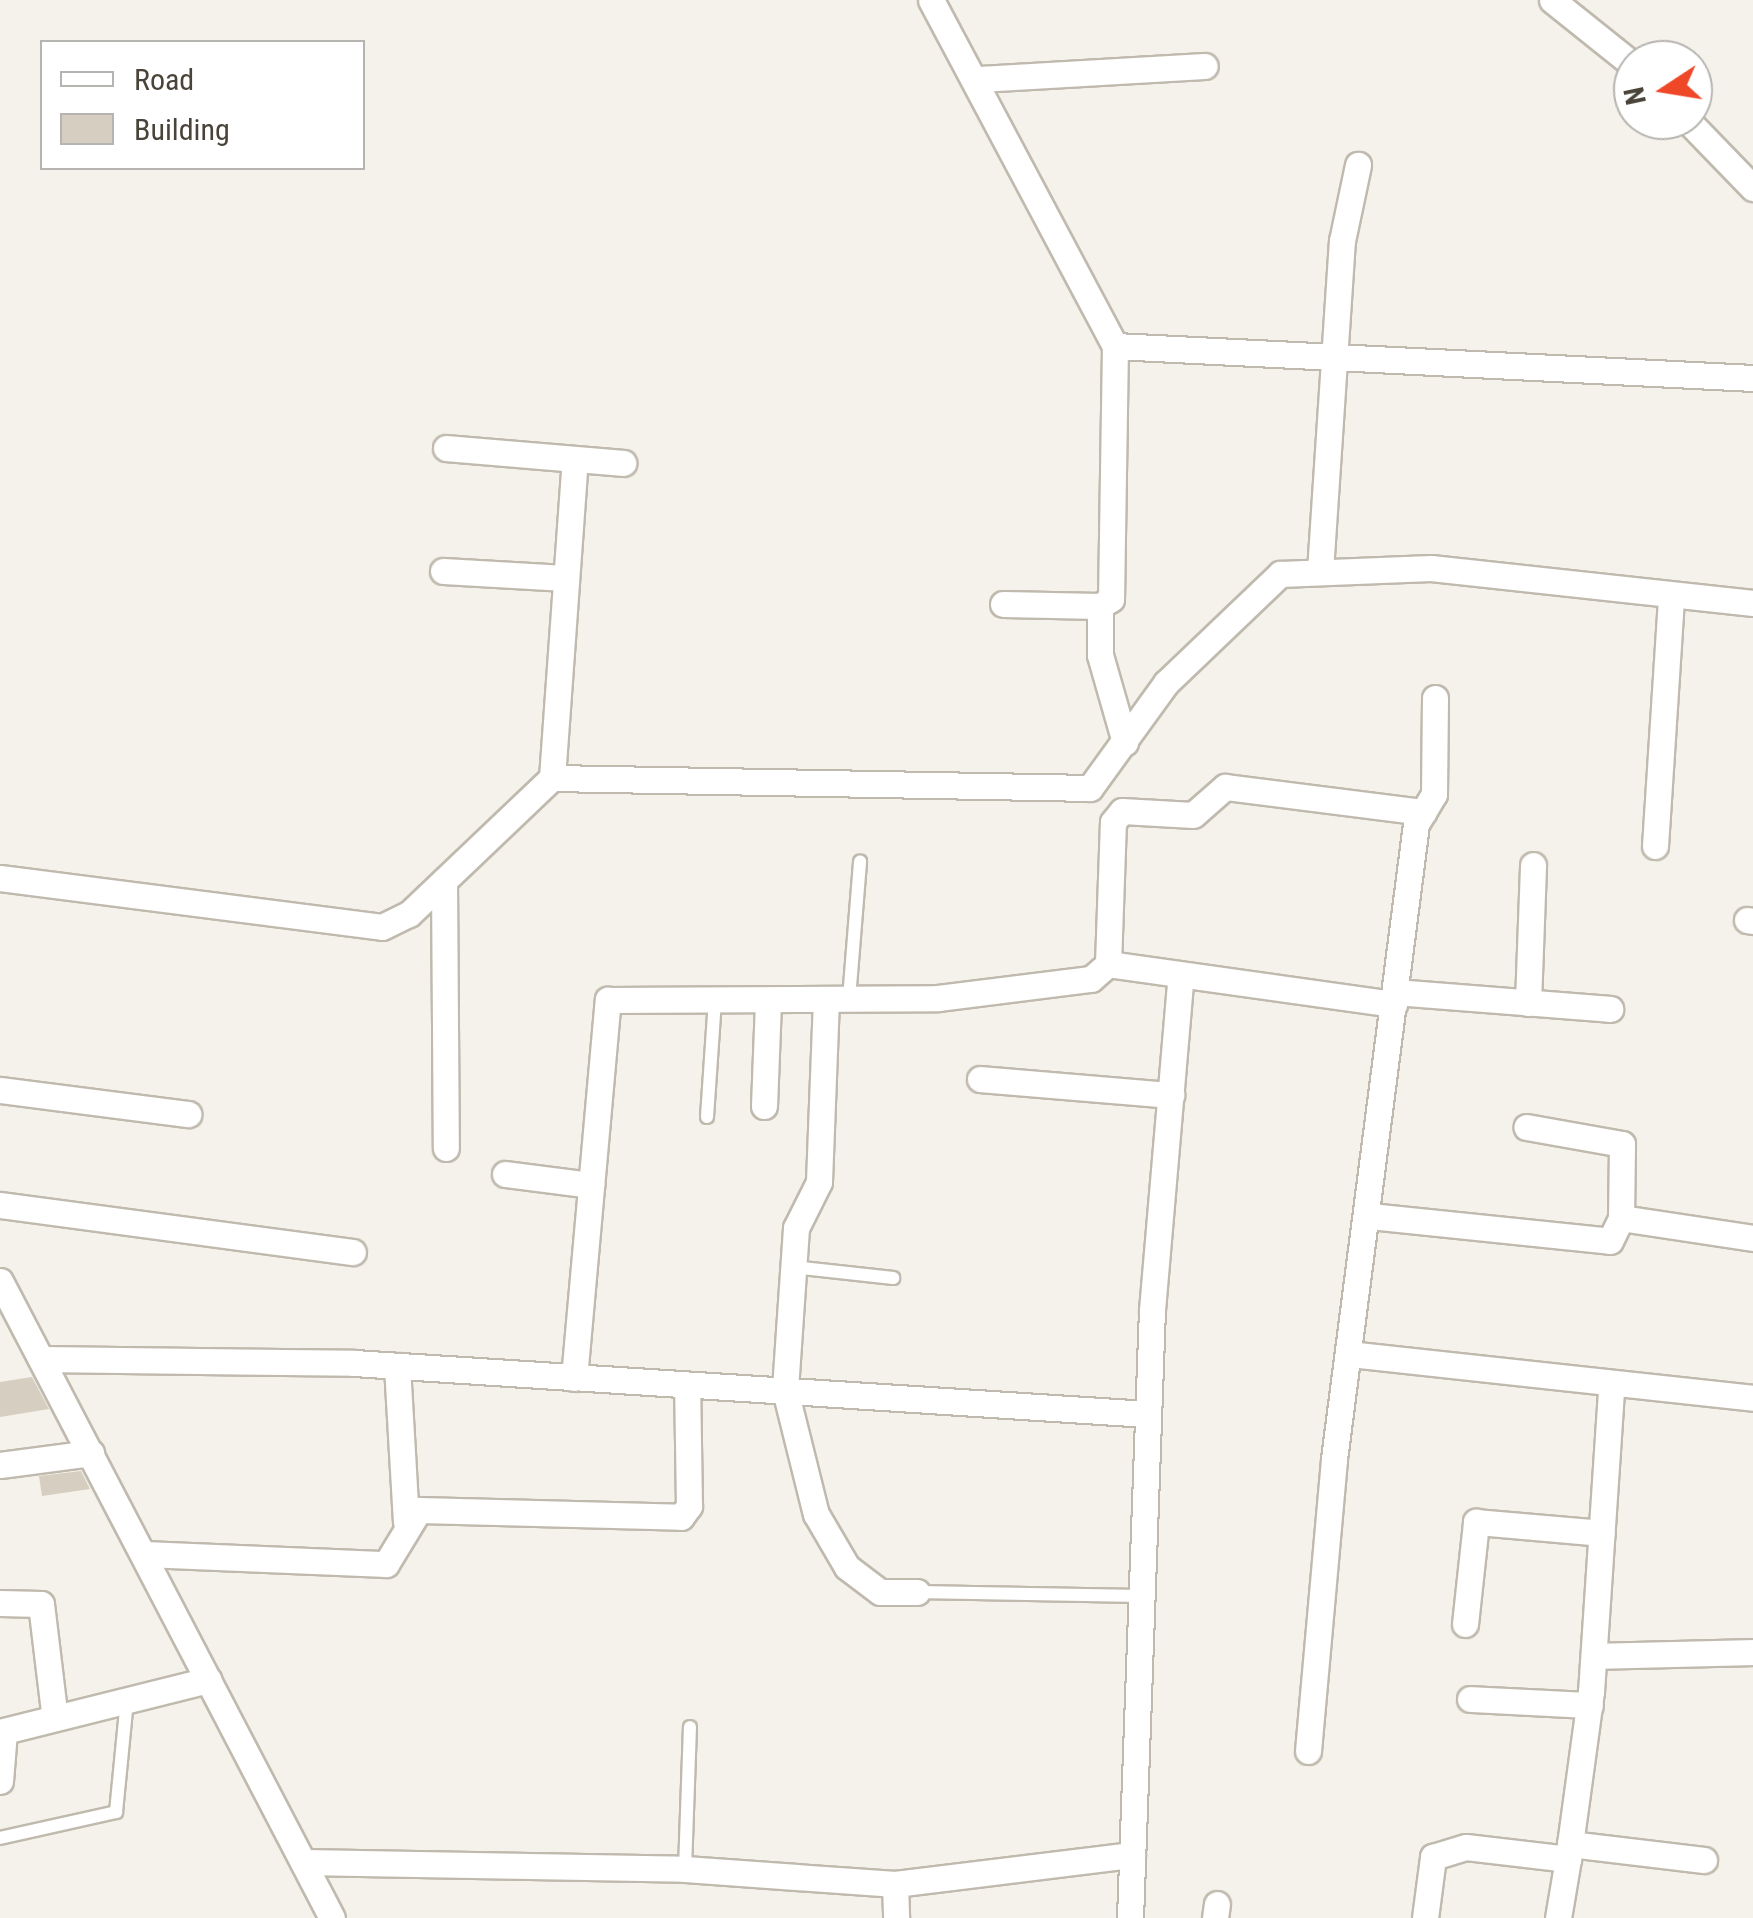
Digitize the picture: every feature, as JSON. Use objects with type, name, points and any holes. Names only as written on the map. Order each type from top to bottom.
[{"type":"street","points":[[931,0],[979,79],[1114,346],[1110,599],[1100,606],[1004,604]]},
{"type":"street","points":[[1552,0],[1613,49]]},
{"type":"street","points":[[979,79],[1205,66]]},
{"type":"street","points":[[1706,140],[1753,188]]},
{"type":"street","points":[[1320,571],[1335,357],[1358,165]]},
{"type":"street","points":[[1114,346],[1753,378]]},
{"type":"street","points":[[446,448],[623,463]]},
{"type":"street","points":[[0,878],[366,928],[397,922],[552,778],[575,460]]},
{"type":"street","points":[[1094,784],[1166,683],[1270,581],[1320,571],[1432,568],[1753,604]]},
{"type":"street","points":[[443,571],[566,578]]},
{"type":"street","points":[[1655,846],[1671,597]]},
{"type":"street","points":[[1100,606],[1100,655],[1125,742]]},
{"type":"street","points":[[1308,1751],[1349,1354],[1370,1216],[1394,998],[1423,812],[1434,794],[1435,698]]},
{"type":"street","points":[[552,778],[1094,784]]},
{"type":"street","points":[[574,1378],[608,1000],[838,999],[1092,978],[1108,964],[1116,816],[1094,784]]},
{"type":"street","points":[[1116,816],[1193,815],[1225,787],[1423,812]]},
{"type":"street","points":[[1528,1002],[1534,864]]},
{"type":"street","points":[[444,880],[446,1148]]},
{"type":"street","points":[[1108,964],[1394,998],[1610,1009]]},
{"type":"street","points":[[1130,1918],[1148,1414],[1181,975]]},
{"type":"street","points":[[838,999],[818,1182],[797,1222],[785,1390],[816,1514],[847,1567],[880,1592],[917,1592]]},
{"type":"street","points":[[764,1106],[768,1000]]},
{"type":"street","points":[[980,1079],[1170,1095]]},
{"type":"street","points":[[0,1090],[188,1114]]},
{"type":"street","points":[[1370,1216],[1602,1244],[1621,1218],[1622,1144],[1526,1127]]},
{"type":"street","points":[[504,1174],[591,1185]]},
{"type":"street","points":[[0,1206],[353,1252]]},
{"type":"street","points":[[1621,1218],[1753,1238]]},
{"type":"street","points":[[0,1281],[13,1330],[41,1359],[332,1918]]},
{"type":"street","points":[[1349,1354],[1611,1387],[1753,1398]]},
{"type":"street","points":[[41,1359],[396,1366],[1148,1414]]},
{"type":"street","points":[[145,1554],[386,1564],[406,1522],[396,1366]]},
{"type":"street","points":[[406,1522],[432,1509],[681,1518],[689,1506],[687,1385]]},
{"type":"street","points":[[1558,1918],[1590,1705],[1611,1387]]},
{"type":"street","points":[[0,1465],[91,1453]]},
{"type":"street","points":[[1466,1624],[1476,1522],[1602,1533]]},
{"type":"street","points":[[0,1603],[42,1604],[54,1712]]},
{"type":"street","points":[[1594,1656],[1753,1652]]},
{"type":"street","points":[[0,1780],[2,1731],[54,1712],[210,1680]]},
{"type":"street","points":[[1470,1699],[1590,1705]]},
{"type":"street","points":[[1424,1918],[1433,1857],[1443,1849],[1704,1860]]},
{"type":"street","points":[[303,1862],[685,1869],[895,1884],[1132,1855]]},
{"type":"street","points":[[895,1884],[896,1918]]},
{"type":"lane","points":[[838,999],[860,860]]},
{"type":"lane","points":[[707,1117],[715,1000]]},
{"type":"lane","points":[[793,1267],[893,1278]]},
{"type":"lane","points":[[917,1592],[1140,1596]]},
{"type":"lane","points":[[0,1838],[116,1812],[127,1697]]},
{"type":"lane","points":[[685,1869],[690,1728]]},
{"type":"building","points":[[32,1377],[49,1409],[0,1417],[0,1382]]},
{"type":"building","points":[[81,1471],[90,1489],[42,1496],[39,1476]]}]
